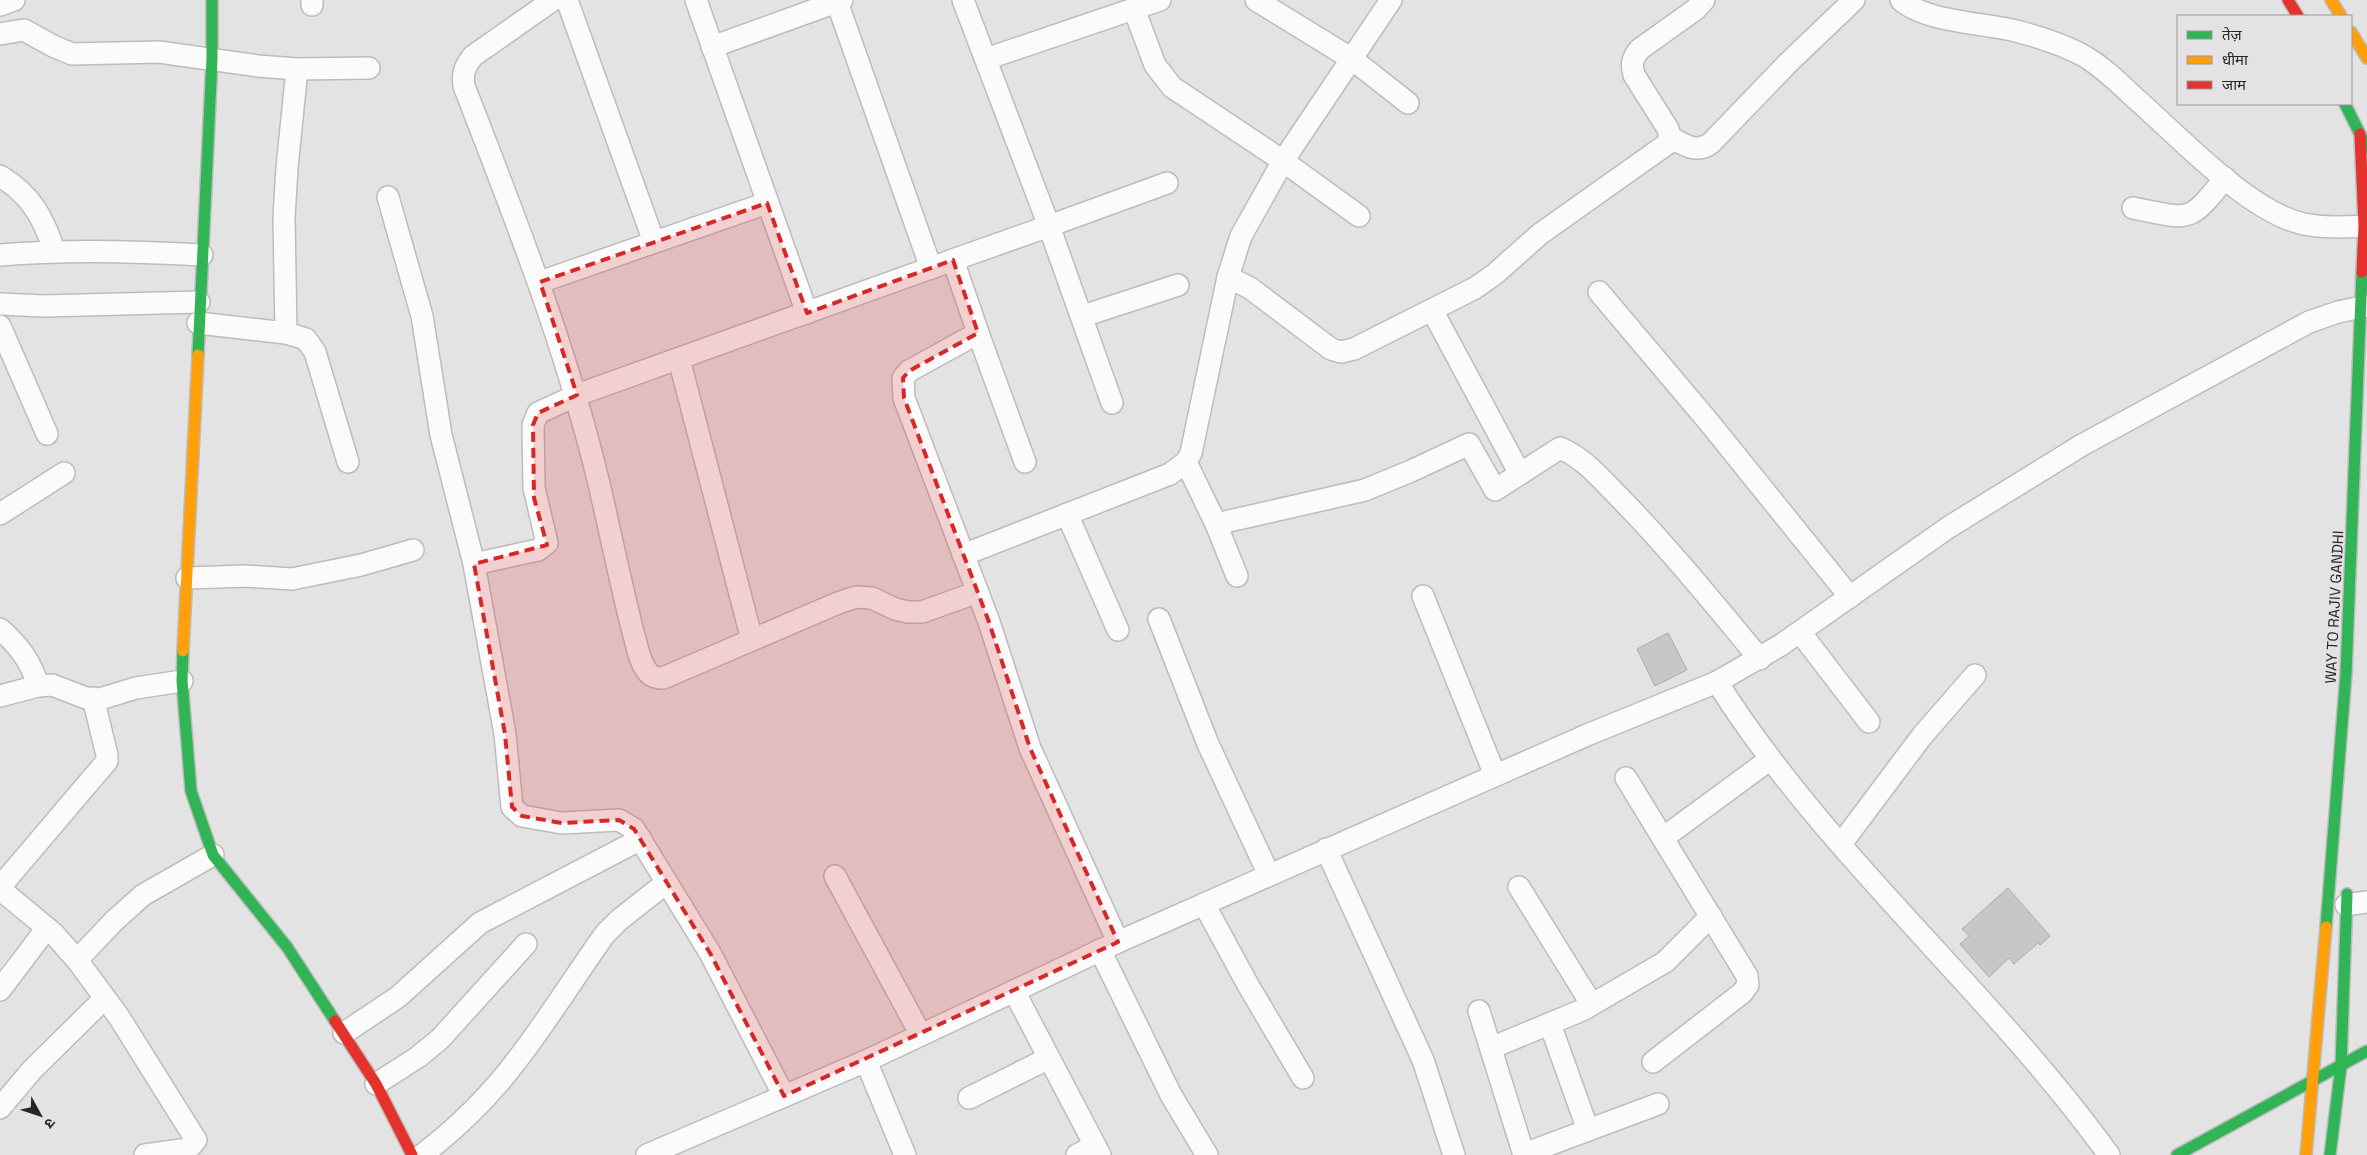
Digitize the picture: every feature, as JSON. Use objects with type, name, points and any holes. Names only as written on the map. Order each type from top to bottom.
[{"type":"street","points":[[0,5],[14,0]]},
{"type":"street","points":[[212,0],[212,59],[182,681],[190,791],[213,855],[287,946],[376,1084],[412,1155]]},
{"type":"street","points":[[553,0],[473,56],[466,65],[462,75],[464,86],[540,282],[576,395],[600,487],[626,603],[642,663],[647,673],[654,678],[663,678],[856,597],[872,598],[908,612],[922,612],[978,592]]},
{"type":"street","points":[[567,0],[654,242]]},
{"type":"street","points":[[696,0],[807,313]]},
{"type":"street","points":[[963,0],[1083,316],[1112,403]]},
{"type":"street","points":[[986,59],[1160,0]]},
{"type":"street","points":[[1256,0],[1352,60],[1408,103]]},
{"type":"street","points":[[963,555],[1170,474],[1186,462],[1191,454],[1228,277],[1241,236],[1283,161],[1352,60],[1390,0]]},
{"type":"street","points":[[1228,277],[1250,288],[1331,349],[1340,352],[1354,349],[1475,288],[1495,274],[1540,234],[1667,144],[1670,137],[1668,129],[1634,75],[1633,57],[1640,49],[1696,9],[1704,0]]},
{"type":"street","points":[[1670,137],[1697,150],[1711,143],[1788,63],[1854,0]]},
{"type":"street","points":[[1901,0],[1919,11],[1945,8],[2059,44],[2084,56],[2104,70],[2258,205],[2303,223],[2326,227],[2364,226]]},
{"type":"street","points":[[2288,0],[2297,15]]},
{"type":"street","points":[[2332,0],[2340,15]]},
{"type":"street","points":[[712,47],[840,1],[931,268]]},
{"type":"street","points":[[1134,9],[1154,65],[1172,87],[1283,161],[1359,216]]},
{"type":"street","points":[[0,34],[24,30],[72,54],[159,52],[258,66],[297,69],[369,68]]},
{"type":"street","points":[[2352,34],[2367,58]]},
{"type":"street","points":[[286,334],[284,217],[297,69]]},
{"type":"street","points":[[2346,105],[2364,141]]},
{"type":"street","points":[[2364,141],[2367,114]]},
{"type":"street","name":"WAY TO RAJIV GANDHI","points":[[2306,1155],[2314,1081],[2346,674],[2364,306],[2364,141]]},
{"type":"street","points":[[0,176],[27,198],[38,210],[54,250]]},
{"type":"street","points":[[2133,208],[2177,217],[2189,215],[2198,211],[2225,178]]},
{"type":"street","points":[[474,564],[538,550],[547,543],[534,498],[533,425],[538,413],[576,395],[1166,183]]},
{"type":"street","points":[[388,197],[422,316],[441,435],[474,564],[504,734],[512,807],[522,816],[562,823],[618,820],[634,829],[710,953],[784,1096]]},
{"type":"street","points":[[540,282],[767,202]]},
{"type":"street","points":[[0,255],[54,250],[116,250],[202,255]]},
{"type":"street","points":[[953,260],[1025,462]]},
{"type":"street","points":[[1083,316],[1178,284]]},
{"type":"street","points":[[1599,292],[1708,421],[1850,597]]},
{"type":"street","points":[[0,304],[199,312],[306,339],[315,352],[348,462]]},
{"type":"street","points":[[647,1155],[866,1061],[1109,946],[1326,849],[1717,682],[1760,659],[1949,527],[2082,445],[2309,322],[2364,306]]},
{"type":"street","points":[[1432,310],[1520,474]]},
{"type":"street","points":[[0,326],[47,434]]},
{"type":"street","points":[[978,333],[909,371],[903,378],[902,388],[978,592],[1030,748],[1171,1095],[1207,1155]]},
{"type":"street","points":[[679,359],[752,640]]},
{"type":"street","points":[[1216,524],[1365,490],[1470,444],[1496,490],[1560,448],[1582,461],[1644,523],[1760,659]]},
{"type":"street","points":[[1186,462],[1216,524],[1236,576]]},
{"type":"street","points":[[0,514],[64,473]]},
{"type":"street","points":[[1068,514],[1118,630]]},
{"type":"street","points":[[187,578],[246,576],[292,579],[361,566],[413,550]]},
{"type":"street","points":[[1423,596],[1495,776]]},
{"type":"street","points":[[1159,619],[1208,744],[1269,875]]},
{"type":"street","points":[[0,629],[17,645],[28,659],[38,686]]},
{"type":"street","points":[[1800,632],[1869,722]]},
{"type":"street","points":[[1841,844],[1922,736],[1975,675]]},
{"type":"street","points":[[0,696],[38,686],[52,685],[93,698],[108,698],[136,688],[182,681]]},
{"type":"street","points":[[1717,682],[1770,760],[1841,844],[2058,1086],[2109,1155]]},
{"type":"street","points":[[93,698],[107,761],[0,888],[47,928],[77,960],[119,1017],[202,1148],[145,1155]]},
{"type":"street","points":[[1663,838],[1770,760]]},
{"type":"street","points":[[1626,778],[1740,963],[1747,976],[1748,985],[1742,994],[1653,1062]]},
{"type":"street","points":[[344,1033],[398,997],[480,923],[641,839]]},
{"type":"street","points":[[1326,849],[1424,1060],[1454,1155]]},
{"type":"street","points":[[77,960],[114,921],[143,895],[213,855]]},
{"type":"street","points":[[835,876],[921,1035]]},
{"type":"street","points":[[422,1155],[445,1137],[489,1094],[517,1061],[605,934],[619,920],[666,883]]},
{"type":"street","points":[[1520,887],[1586,993],[1588,1000],[1586,1008]]},
{"type":"street","points":[[2330,1155],[2341,1066],[2347,895],[2367,902]]},
{"type":"street","points":[[1204,904],[1248,985],[1303,1078]]},
{"type":"street","points":[[1491,1048],[1586,1008],[1665,962],[1711,916]]},
{"type":"street","points":[[0,990],[47,928]]},
{"type":"street","points":[[376,1084],[418,1057],[440,1039],[526,944]]},
{"type":"street","points":[[1014,991],[1049,1058],[1090,1152]]},
{"type":"street","points":[[0,1108],[32,1070],[104,998]]},
{"type":"street","points":[[1479,1012],[1524,1154],[1658,1104]]},
{"type":"street","points":[[1550,1024],[1588,1130]]},
{"type":"street","points":[[2177,1155],[2367,1052]]},
{"type":"street","points":[[969,1098],[1049,1058]]},
{"type":"street","points":[[866,1061],[905,1155]]},
{"type":"street","points":[[2295,1112],[2352,1080]]},
{"type":"highlighted area","points":[[767,203],[807,313],[953,260],[978,333],[909,371],[903,378],[904,398],[989,622],[1030,748],[1118,942],[784,1096],[710,953],[634,829],[619,820],[562,823],[522,816],[512,807],[505,734],[474,564],[547,545],[534,498],[533,425],[538,413],[577,395],[540,282]]},
{"type":"building","points":[[1668,633],[1687,670],[1655,686],[1637,649]]},
{"type":"building","points":[[2008,888],[2050,936],[2040,945],[2038,943],[2014,964],[2009,958],[1989,977],[1960,944],[1969,936],[1962,929]]},
{"type":"traffic: fast","points":[[198,355],[212,59],[212,0]]},
{"type":"traffic: fast","points":[[2346,105],[2367,148]]},
{"type":"traffic: fast","points":[[2326,927],[2346,674],[2362,272]]},
{"type":"traffic: fast","points":[[183,651],[182,681],[191,791],[213,855],[287,947],[335,1021]]},
{"type":"traffic: fast","points":[[2330,1155],[2341,1066],[2347,894]]},
{"type":"traffic: fast","points":[[2177,1155],[2367,1051]]},
{"type":"traffic: slow","points":[[2331,0],[2340,15]]},
{"type":"traffic: slow","points":[[2352,34],[2367,58]]},
{"type":"traffic: slow","points":[[183,651],[198,355]]},
{"type":"traffic: slow","points":[[2306,1155],[2326,927]]},
{"type":"traffic: jam","points":[[2288,0],[2297,15]]},
{"type":"traffic: jam","points":[[2360,134],[2364,226],[2362,272]]},
{"type":"traffic: jam","points":[[335,1021],[376,1084],[412,1155]]}]
